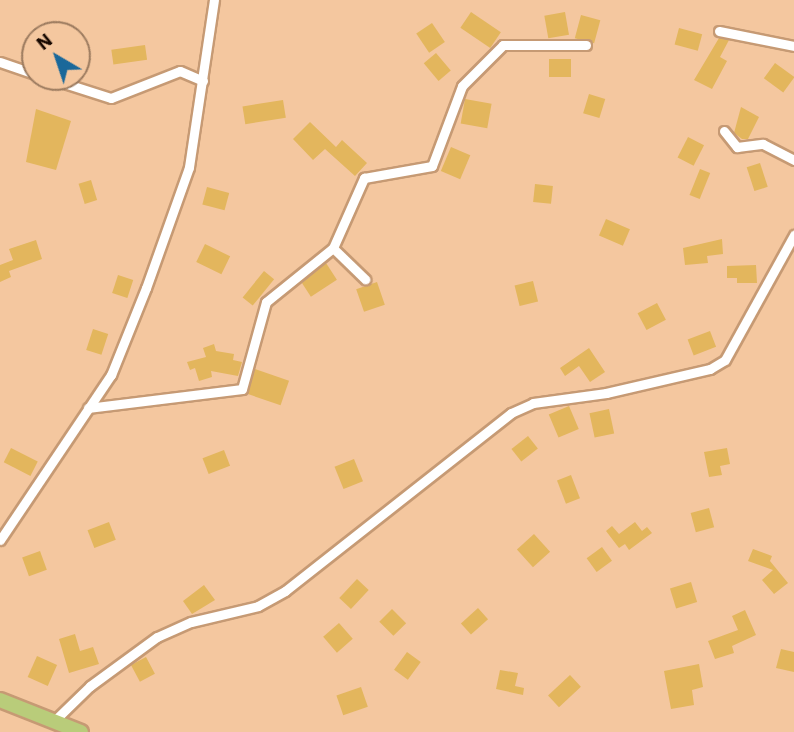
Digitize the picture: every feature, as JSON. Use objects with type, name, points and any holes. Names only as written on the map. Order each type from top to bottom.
[{"type":"main road","points":[[0,700],[81,732]]},
{"type":"street","points":[[0,540],[3,527],[111,375],[189,167],[214,0]]},
{"type":"street","points":[[719,31],[794,46]]},
{"type":"street","points":[[88,408],[242,389],[266,302],[333,248],[364,178],[432,166],[462,86],[503,45],[586,45]]},
{"type":"street","points":[[0,62],[21,69]]},
{"type":"street","points":[[89,91],[111,98],[180,71],[203,81]]},
{"type":"street","points":[[724,131],[737,147],[763,144],[794,160]]},
{"type":"street","points":[[54,722],[90,686],[157,637],[191,622],[258,606],[285,591],[511,413],[533,403],[684,375],[725,360],[794,235]]},
{"type":"street","points":[[333,248],[365,279]]},
{"type":"building","points":[[471,12],[501,32],[490,48],[460,28]]},
{"type":"building","points":[[565,12],[569,35],[548,38],[544,16]]},
{"type":"building","points":[[581,15],[600,20],[594,43],[575,38]]},
{"type":"building","points":[[432,23],[445,42],[429,53],[416,34]]},
{"type":"building","points":[[679,28],[702,34],[698,51],[675,44]]},
{"type":"building","points":[[719,38],[729,40],[720,57],[727,61],[712,89],[694,80]]},
{"type":"building","points":[[145,45],[147,60],[113,65],[111,50]]},
{"type":"building","points":[[436,53],[451,71],[439,81],[424,63]]},
{"type":"building","points":[[549,59],[571,59],[571,77],[549,77]]},
{"type":"building","points":[[775,63],[794,77],[783,92],[764,78]]},
{"type":"building","points":[[589,94],[605,99],[599,118],[583,113]]},
{"type":"building","points":[[465,99],[492,104],[487,128],[461,124]]},
{"type":"building","points":[[283,100],[286,118],[245,124],[243,106]]},
{"type":"building","points":[[741,107],[759,117],[748,139],[742,139],[734,133]]},
{"type":"building","points":[[36,109],[71,121],[56,170],[26,162]]},
{"type":"building","points":[[310,122],[336,147],[342,140],[367,163],[355,176],[325,149],[313,160],[293,139]]},
{"type":"building","points":[[688,137],[704,145],[694,166],[678,157]]},
{"type":"building","points":[[451,147],[470,155],[460,179],[441,171]]},
{"type":"building","points":[[760,163],[768,187],[754,191],[747,167]]},
{"type":"building","points":[[700,169],[710,173],[700,199],[690,195]]},
{"type":"building","points":[[91,180],[97,200],[85,204],[79,184]]},
{"type":"building","points":[[535,184],[553,186],[551,204],[533,202]]},
{"type":"building","points":[[207,187],[229,193],[225,210],[202,204]]},
{"type":"building","points":[[606,219],[630,229],[623,246],[599,236]]},
{"type":"building","points":[[722,239],[723,254],[707,256],[708,263],[685,265],[683,248]]},
{"type":"building","points":[[36,240],[42,259],[9,271],[11,277],[0,282],[0,265],[13,260],[9,249]]},
{"type":"building","points":[[205,244],[230,256],[221,274],[196,262]]},
{"type":"building","points":[[326,263],[337,280],[311,297],[300,280]]},
{"type":"building","points":[[756,265],[757,283],[737,283],[737,278],[727,278],[727,266]]},
{"type":"building","points":[[264,271],[274,279],[253,306],[243,297]]},
{"type":"building","points":[[118,275],[133,280],[127,298],[112,293]]},
{"type":"building","points":[[533,281],[538,301],[520,306],[515,286]]},
{"type":"building","points":[[377,282],[385,305],[364,312],[356,289]]},
{"type":"building","points":[[657,303],[666,320],[646,330],[638,313]]},
{"type":"building","points":[[93,329],[108,334],[101,355],[86,350]]},
{"type":"building","points":[[710,331],[716,347],[694,355],[688,340]]},
{"type":"building","points":[[214,344],[216,351],[234,354],[233,360],[242,362],[238,376],[211,371],[212,377],[199,381],[195,368],[190,370],[187,362],[206,357],[203,348]]},
{"type":"building","points":[[589,348],[605,372],[590,382],[579,366],[565,376],[560,368]]},
{"type":"building","points":[[255,369],[289,381],[281,405],[247,394]]},
{"type":"building","points":[[569,406],[579,429],[559,438],[549,415]]},
{"type":"building","points":[[609,409],[614,433],[595,438],[589,413]]},
{"type":"building","points":[[528,436],[538,449],[521,462],[511,449]]},
{"type":"building","points":[[11,448],[38,462],[30,476],[4,462]]},
{"type":"building","points":[[727,448],[730,464],[720,466],[722,475],[709,477],[704,452]]},
{"type":"building","points":[[224,450],[230,466],[209,474],[203,458]]},
{"type":"building","points":[[354,459],[363,481],[344,489],[335,467]]},
{"type":"building","points":[[571,475],[580,498],[566,504],[557,480]]},
{"type":"building","points":[[709,508],[714,527],[696,532],[691,513]]},
{"type":"building","points":[[109,522],[116,540],[94,548],[88,530]]},
{"type":"building","points":[[635,522],[642,531],[647,527],[652,533],[629,550],[625,544],[619,548],[606,531],[612,526],[619,534]]},
{"type":"building","points":[[534,534],[550,552],[533,567],[517,549]]},
{"type":"building","points":[[602,547],[612,561],[597,572],[587,558]]},
{"type":"building","points":[[753,549],[772,556],[770,561],[788,583],[774,594],[762,580],[773,570],[748,561]]},
{"type":"building","points":[[40,551],[47,570],[29,576],[22,557]]},
{"type":"building","points":[[357,579],[369,590],[351,609],[339,598]]},
{"type":"building","points":[[691,582],[697,602],[676,609],[670,588]]},
{"type":"building","points":[[204,585],[215,600],[192,614],[183,601]]},
{"type":"building","points":[[478,608],[488,619],[471,635],[461,623]]},
{"type":"building","points":[[392,609],[406,623],[393,636],[379,622]]},
{"type":"building","points":[[745,610],[756,635],[732,646],[734,653],[715,659],[708,641],[738,630],[732,616]]},
{"type":"building","points":[[339,623],[353,639],[337,653],[323,637]]},
{"type":"building","points":[[75,634],[80,651],[93,647],[99,664],[69,673],[59,639]]},
{"type":"building","points":[[781,649],[794,652],[794,672],[776,668]]},
{"type":"building","points":[[407,652],[421,662],[408,680],[394,670]]},
{"type":"building","points":[[37,656],[57,665],[48,686],[28,677]]},
{"type":"building","points":[[146,657],[155,674],[140,682],[131,665]]},
{"type":"building","points":[[699,664],[703,687],[692,690],[694,705],[671,709],[664,671]]},
{"type":"building","points":[[500,670],[518,673],[515,686],[524,688],[523,695],[496,689]]},
{"type":"building","points":[[570,675],[581,687],[559,707],[548,695]]},
{"type":"building","points":[[361,687],[368,707],[343,715],[336,695]]}]
